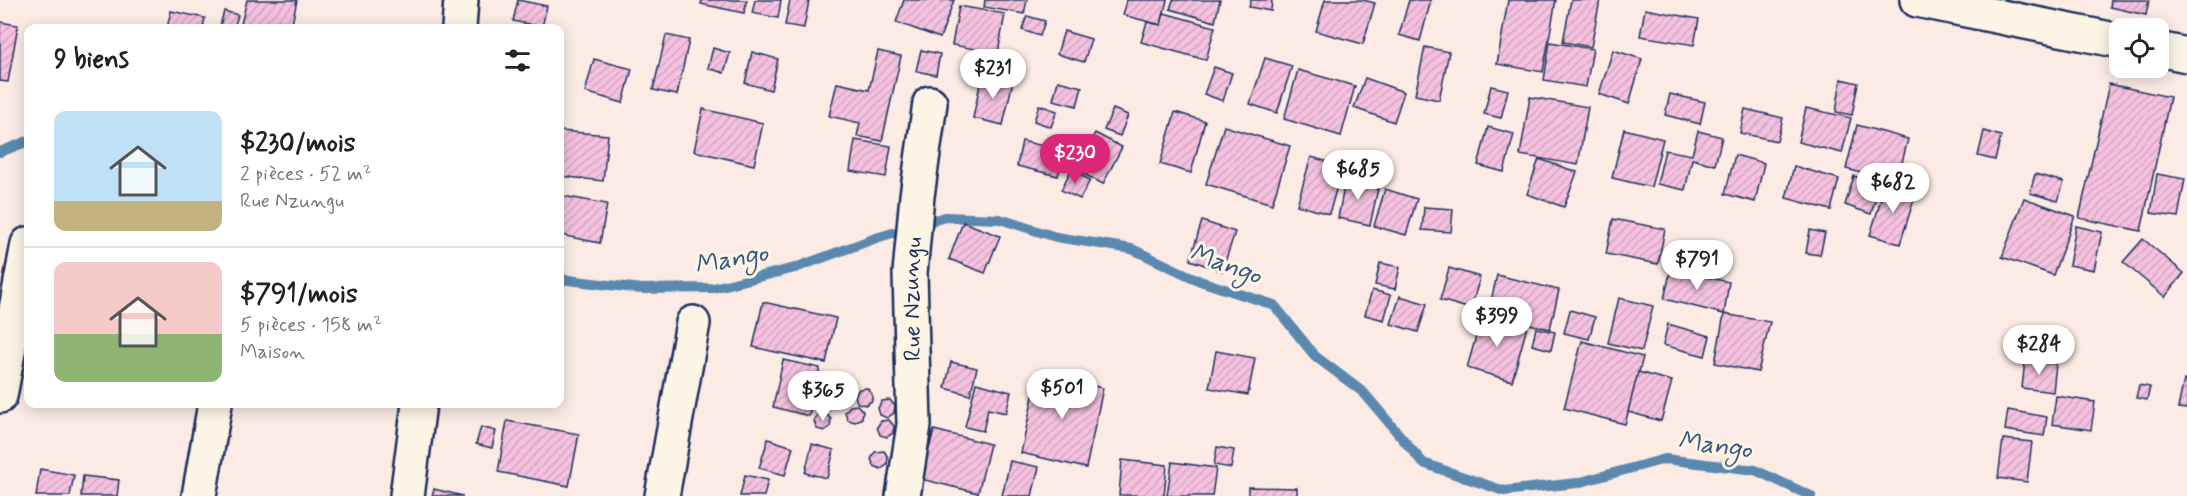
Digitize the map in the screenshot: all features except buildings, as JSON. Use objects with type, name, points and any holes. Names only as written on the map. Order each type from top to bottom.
[{"type":"street","points":[[459,24],[461,0]]},
{"type":"street","points":[[1917,0],[2109,39]]},
{"type":"street","points":[[2169,51],[2187,55]]},
{"type":"street","name":"Rue Nzungu","points":[[903,496],[914,425],[910,273],[917,196],[930,103]]},
{"type":"street","points":[[0,396],[24,266]]},
{"type":"street","points":[[662,496],[693,323]]},
{"type":"street","points":[[199,496],[213,408]]},
{"type":"street","points":[[407,496],[418,408]]},
{"type":"waterway","name":"Mango","points":[[0,152],[24,143]]},
{"type":"waterway","name":"Mango","points":[[564,279],[642,289],[713,288],[795,268],[876,238],[945,217],[1000,219],[1056,237],[1132,249],[1200,281],[1274,305],[1315,356],[1364,393],[1423,463],[1504,491],[1577,483],[1665,459],[1755,470],[1811,496]]}]
